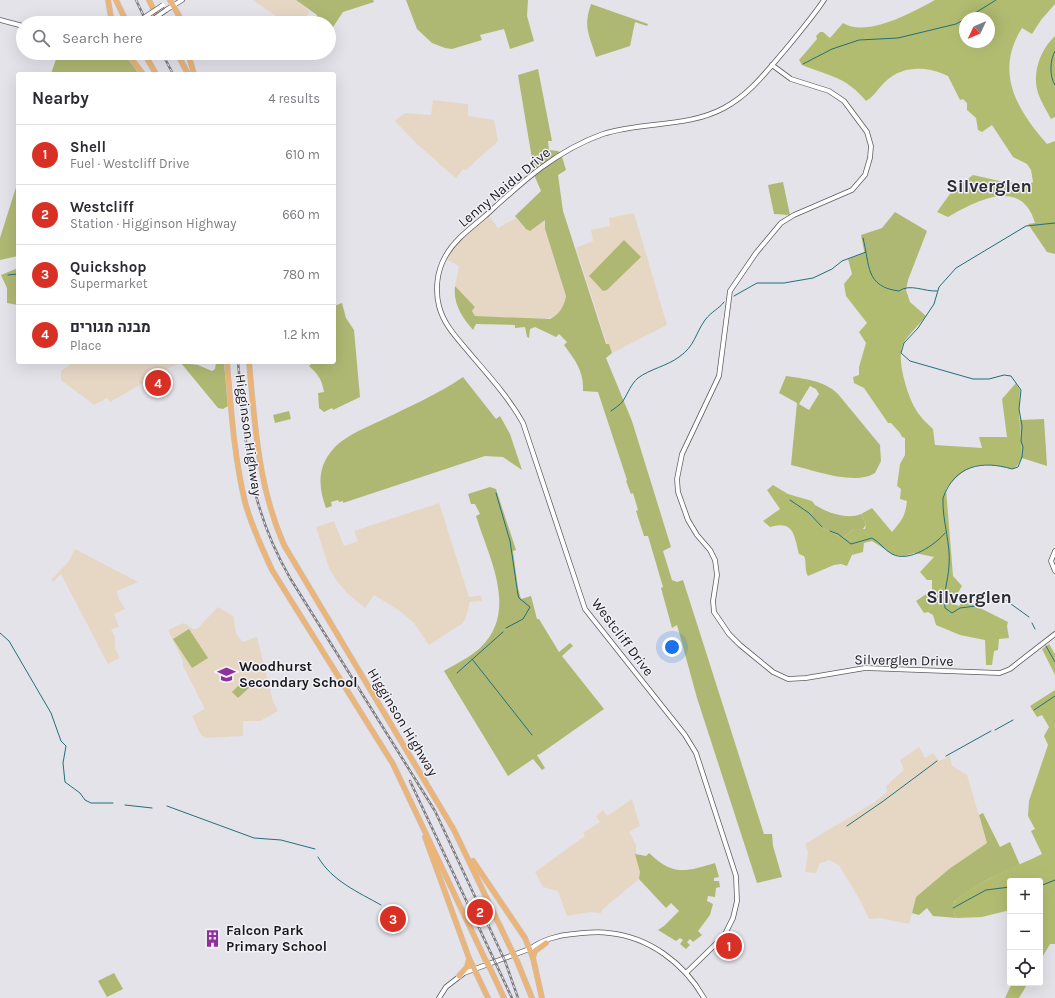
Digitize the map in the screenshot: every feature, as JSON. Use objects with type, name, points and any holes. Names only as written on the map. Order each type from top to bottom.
[{"type":"highway","points":[[108,0],[111,16]]},
{"type":"highway","points":[[116,0],[124,16]]},
{"type":"highway","points":[[149,0],[157,16]]},
{"type":"highway","points":[[171,1],[179,16]]},
{"type":"highway","points":[[132,60],[141,72]]},
{"type":"highway","points":[[148,60],[155,72]]},
{"type":"highway","points":[[181,60],[187,72]]},
{"type":"highway","points":[[190,60],[193,72]]},
{"type":"highway","name":"Higginson Highway","points":[[227,364],[238,467],[245,503],[261,547],[292,601],[381,742],[404,784],[504,998]]},
{"type":"highway","name":"Higginson Highway","points":[[249,364],[260,468],[269,506],[277,530],[298,571],[454,830],[517,961],[532,998]]},
{"type":"highway","points":[[413,806],[469,958],[488,998]]},
{"type":"highway","points":[[454,830],[488,885],[520,930],[530,949],[542,998]]},
{"type":"highway","points":[[533,958],[535,951],[546,942]]},
{"type":"highway","points":[[459,976],[467,967],[469,958]]},
{"type":"street","points":[[146,16],[163,4],[171,1],[182,0]]},
{"type":"street","name":"Lenny Naidu Drive","points":[[437,286],[441,264],[450,249],[459,239],[529,176],[553,158],[574,146],[614,131],[688,120],[708,115],[740,98],[772,65],[809,21],[824,0]]},
{"type":"street","points":[[158,16],[166,10],[171,1]]},
{"type":"street","points":[[0,20],[16,24]]},
{"type":"street","name":"Silverglen Drive","points":[[772,65],[791,79],[829,91],[844,101],[867,132],[871,146],[870,158],[865,175],[852,190],[794,215],[781,223],[756,253],[730,291],[719,376],[682,454],[677,479],[678,492],[688,520],[697,535],[710,550],[715,560],[717,575],[713,601],[716,616],[729,634],[740,645],[778,675],[793,679],[865,668],[1000,673],[1016,665],[1055,634]]},
{"type":"street","name":"Westcliff Drive","points":[[437,286],[438,304],[446,322],[510,401],[523,423],[585,609],[685,735],[696,753],[736,876],[738,893],[733,918],[724,936],[686,973]]},
{"type":"street","points":[[1055,551],[1052,561],[1055,572]]},
{"type":"street","points":[[439,998],[446,987],[459,976],[474,969],[546,942],[574,934],[610,933],[634,938],[664,953],[686,973],[704,998]]},
{"type":"street","points":[[546,942],[554,941],[574,934]]},
{"type":"shaded area","points":[[253,0],[296,0],[310,11],[306,16],[276,16]]},
{"type":"shaded area","points":[[433,100],[468,104],[468,116],[494,120],[498,141],[466,170],[463,169],[456,178],[417,144],[395,121],[405,113],[431,115]]},
{"type":"shaded area","points":[[487,213],[498,228],[516,218],[526,229],[545,219],[545,229],[566,296],[562,309],[556,316],[544,319],[475,316],[472,310],[475,307],[455,286],[459,266],[444,258],[450,249]]},
{"type":"shaded area","points":[[634,213],[667,325],[612,353],[609,344],[607,344],[576,248],[593,241],[591,230],[610,226],[609,218]]},
{"type":"shaded area","points":[[71,364],[176,364],[110,402],[107,398],[94,405],[61,380],[61,371]]},
{"type":"shaded area","points":[[439,503],[469,597],[481,595],[482,601],[470,602],[466,618],[463,623],[429,645],[414,623],[400,611],[374,595],[365,608],[348,594],[337,581],[329,568],[316,527],[334,521],[344,546],[358,541],[354,531]]},
{"type":"shaded area","points":[[75,549],[138,582],[117,591],[119,599],[125,609],[114,614],[119,627],[111,629],[115,637],[115,649],[120,658],[108,664],[61,574],[53,582],[51,580],[68,562]]},
{"type":"shaded area","name":"Woodhurst Secondary School","points":[[218,607],[233,616],[236,634],[243,642],[257,637],[273,701],[278,711],[260,721],[243,721],[243,736],[206,738],[201,735],[192,716],[205,709],[183,666],[183,661],[168,630],[184,623],[193,629],[198,628]]},
{"type":"shaded area","points":[[919,747],[925,758],[933,753],[939,761],[950,756],[952,766],[967,775],[987,843],[949,869],[916,897],[909,924],[879,918],[869,919],[861,902],[839,865],[829,860],[819,864],[816,873],[805,872],[808,852],[805,844],[875,802],[887,792],[886,786],[904,770],[900,760]]},
{"type":"shaded area","points":[[632,799],[640,826],[629,832],[636,845],[636,854],[640,873],[639,879],[603,909],[601,913],[590,912],[567,916],[558,891],[543,887],[535,872],[585,836],[583,833],[600,822],[596,816],[603,810],[607,816]]},
{"type":"green space","points":[[296,0],[373,0],[374,2],[343,12],[336,22],[336,16],[317,15]]},
{"type":"green space","points":[[406,0],[528,0],[527,16],[534,41],[510,49],[504,29],[480,35],[482,40],[452,49],[445,48],[432,43],[417,29]]},
{"type":"green space","points":[[935,0],[1055,0],[1055,4],[1041,20],[1032,34],[1022,28],[1014,44],[1010,60],[1010,75],[1013,90],[1026,118],[1047,144],[1055,141],[1055,222],[1035,223],[1029,209],[1020,200],[1009,196],[998,196],[985,199],[948,217],[937,212],[952,191],[973,175],[1004,182],[1030,184],[1033,182],[1031,170],[1027,164],[1013,157],[992,125],[982,132],[978,130],[976,118],[967,110],[967,103],[963,99],[960,100],[948,76],[932,70],[924,69],[900,72],[886,81],[872,97],[866,101],[851,86],[829,75],[802,65],[799,60],[817,39],[816,36],[820,32],[823,32],[830,38],[843,23],[853,27],[864,27],[890,22],[903,17]]},
{"type":"green space","points":[[591,4],[648,24],[647,26],[635,22],[630,46],[596,57],[587,25]]},
{"type":"green space","points":[[1055,36],[1055,117],[1051,119],[1038,93],[1036,78],[1041,55]]},
{"type":"green space","points":[[56,60],[129,60],[138,72],[52,72]]},
{"type":"green space","points":[[538,69],[552,141],[548,141],[549,150],[558,151],[561,153],[566,170],[558,175],[563,211],[606,344],[609,344],[612,353],[606,358],[632,421],[671,547],[663,551],[672,580],[677,582],[683,580],[764,834],[772,834],[773,846],[782,877],[757,883],[697,698],[677,625],[672,628],[661,588],[663,587],[648,536],[644,536],[636,511],[638,510],[633,493],[631,494],[626,481],[627,480],[598,392],[583,391],[582,377],[578,366],[564,345],[567,342],[559,334],[556,337],[535,327],[530,329],[529,338],[527,337],[525,327],[515,328],[515,325],[476,324],[473,330],[459,310],[455,299],[455,286],[475,307],[472,311],[475,316],[550,319],[559,312],[564,303],[566,296],[545,229],[545,220],[530,231],[526,229],[515,216],[541,191],[535,177],[518,75]]},
{"type":"green space","points":[[783,182],[790,215],[774,214],[768,185]]},
{"type":"green space","points":[[16,187],[16,256],[0,260],[0,238]]},
{"type":"green space","points":[[895,212],[927,231],[908,280],[906,290],[901,291],[891,290],[881,286],[876,283],[870,275],[861,235],[882,228]]},
{"type":"green space","points":[[1050,221],[1055,222],[1055,254],[1047,252],[1028,224]]},
{"type":"green space","points":[[624,240],[641,257],[607,290],[603,291],[589,276]]},
{"type":"green space","points":[[866,252],[872,279],[880,286],[890,290],[906,290],[910,302],[926,316],[904,342],[902,348],[901,365],[906,385],[915,408],[933,429],[935,445],[982,448],[979,437],[1007,437],[1002,399],[1016,383],[1020,390],[1019,410],[1022,458],[1017,466],[1013,469],[992,465],[975,466],[961,474],[946,489],[953,576],[962,586],[952,603],[959,606],[964,600],[1008,622],[1007,626],[1009,638],[999,639],[998,650],[994,651],[992,665],[986,665],[985,640],[960,635],[936,625],[933,615],[928,612],[924,613],[916,601],[932,590],[932,580],[927,580],[920,572],[934,557],[915,553],[904,556],[894,555],[872,541],[864,543],[863,552],[852,555],[847,566],[841,564],[834,565],[808,576],[804,556],[799,554],[792,531],[788,527],[784,526],[778,525],[770,527],[763,521],[780,509],[767,490],[773,485],[788,494],[812,501],[815,505],[810,515],[821,527],[843,538],[853,529],[865,529],[866,525],[861,514],[872,508],[892,532],[904,514],[907,501],[900,499],[901,489],[897,486],[900,464],[905,455],[905,438],[902,437],[891,423],[888,423],[864,388],[854,383],[853,377],[859,375],[859,367],[866,343],[859,332],[867,323],[846,296],[844,284],[852,274],[848,259]]},
{"type":"green space","points":[[16,269],[16,305],[7,303],[7,288],[1,275]]},
{"type":"green space","points":[[342,303],[346,318],[354,330],[360,397],[333,410],[332,408],[324,412],[319,408],[318,393],[324,392],[322,384],[317,375],[309,366],[311,364],[336,364],[336,305]]},
{"type":"green space","points":[[182,364],[198,365],[212,371],[215,369],[216,364],[224,364],[228,406],[223,409],[218,408]]},
{"type":"green space","points":[[786,376],[807,379],[820,383],[838,394],[880,445],[881,461],[875,473],[867,477],[845,478],[791,465],[797,403],[779,393]],"holes":[[[810,386],[816,389],[819,394],[809,410],[799,404]]]},
{"type":"green space","points":[[463,377],[496,419],[500,416],[510,434],[522,470],[503,457],[485,456],[343,503],[343,501],[339,502],[338,500],[331,502],[332,506],[326,508],[320,480],[321,473],[326,459],[335,447],[355,433],[424,400]]},
{"type":"green space","points":[[289,411],[291,419],[275,423],[273,415]]},
{"type":"green space","points":[[1044,419],[1047,466],[1022,458],[1020,420]]},
{"type":"green space","points":[[490,487],[496,489],[516,550],[513,551],[521,599],[531,596],[537,619],[539,619],[559,652],[570,643],[573,646],[562,656],[604,709],[537,755],[545,768],[542,770],[533,759],[508,776],[444,671],[480,648],[492,633],[498,618],[498,584],[476,516],[480,514],[475,504],[471,504],[468,494]]},
{"type":"green space","points":[[815,505],[838,515],[856,516],[861,514],[866,525],[862,530],[853,529],[843,538],[821,527],[810,515]]},
{"type":"green space","points":[[189,629],[208,658],[192,668],[173,639]]},
{"type":"green space","points":[[1049,644],[1055,654],[1055,675],[1042,649]]},
{"type":"green space","points":[[244,680],[250,687],[238,698],[232,692]]},
{"type":"green space","points":[[1055,690],[1055,944],[1050,944],[1043,956],[1043,878],[1007,878],[1007,911],[982,917],[957,918],[953,913],[952,906],[967,891],[979,884],[1042,854],[1031,831],[1035,829],[1028,816],[1029,801],[1048,745],[1044,736],[1049,727],[1042,715],[1037,717],[1030,706]]},
{"type":"green space","points":[[983,813],[1000,847],[1010,842],[1020,865],[977,885],[961,896],[954,902],[953,913],[957,918],[933,916],[927,908],[919,915],[912,913],[916,897],[949,869],[987,843],[979,815]]},
{"type":"green space","points":[[649,853],[665,866],[673,869],[687,870],[715,863],[719,877],[714,878],[714,881],[719,881],[720,887],[716,888],[715,897],[708,896],[707,901],[713,904],[710,915],[698,931],[702,935],[693,942],[690,939],[687,942],[690,945],[686,949],[680,944],[683,940],[680,938],[676,941],[658,930],[679,911],[671,903],[666,908],[639,879],[640,872],[635,854],[646,856]]},
{"type":"green space","points":[[114,973],[123,989],[107,997],[98,981]]},
{"type":"green space","points":[[1011,986],[1026,986],[1019,998],[1005,998]]},
{"type":"waterway","points":[[977,12],[996,0]]},
{"type":"waterway","points":[[803,64],[832,49],[859,40],[898,38],[959,22]]},
{"type":"waterway","points":[[1055,51],[1051,68],[1055,85]]},
{"type":"waterway","points":[[1029,617],[1000,596],[993,597],[983,605],[960,608],[952,613],[945,608],[945,592],[949,557],[943,498],[948,487],[955,478],[962,472],[971,468],[990,465],[1012,469],[1018,467],[1022,457],[1023,447],[1021,441],[1022,426],[1019,409],[1021,390],[1011,376],[1004,375],[989,379],[973,379],[910,361],[901,353],[904,343],[918,328],[934,304],[939,287],[956,268],[1026,226],[1055,223]]},
{"type":"waterway","points":[[863,238],[871,273],[880,285],[888,289],[899,291],[908,288],[937,291]]},
{"type":"waterway","points":[[734,296],[757,283],[784,283],[813,278],[832,269],[842,261],[866,252]]},
{"type":"waterway","points":[[8,275],[16,274]]},
{"type":"waterway","points":[[611,411],[623,401],[631,386],[638,378],[674,360],[684,353],[692,344],[705,320],[724,302]]},
{"type":"waterway","points":[[496,493],[510,541],[518,595],[519,598],[530,607],[523,619],[506,628]]},
{"type":"waterway","points":[[790,500],[809,513],[822,527]]},
{"type":"waterway","points":[[830,531],[838,534],[851,544],[872,538],[889,552],[899,556],[906,556],[921,551],[935,543],[945,533]]},
{"type":"waterway","points":[[1032,623],[1035,629]]},
{"type":"waterway","points":[[457,673],[503,632]]},
{"type":"waterway","points":[[0,633],[9,641],[51,713],[61,741],[66,746],[63,763],[65,782],[80,793],[85,800],[91,803],[113,803]]},
{"type":"waterway","points":[[1046,646],[1055,662]]},
{"type":"waterway","points":[[472,659],[532,735]]},
{"type":"waterway","points":[[1034,710],[1055,696]]},
{"type":"waterway","points":[[995,730],[1013,720]]},
{"type":"waterway","points":[[946,756],[991,731]]},
{"type":"waterway","points":[[847,826],[937,761]]},
{"type":"waterway","points":[[125,805],[152,808]]},
{"type":"waterway","points":[[167,806],[254,838],[281,840],[315,849]]},
{"type":"waterway","points":[[318,857],[338,879],[381,905]]},
{"type":"waterway","points":[[1043,885],[1055,880]]},
{"type":"waterway","points":[[953,908],[986,890],[1007,887]]},
{"type":"railway","points":[[136,0],[144,16]]},
{"type":"railway","points":[[166,60],[172,72]]},
{"type":"railway","points":[[238,364],[243,420],[251,473],[265,524],[276,551],[290,578],[435,811],[505,961],[518,998]]},
{"type":"railway","points":[[410,781],[512,998]]},
{"type":"place","name":"מבנה מגורים","points":[[158,383]]},
{"type":"place","name":"Woodhurst Secondary School","points":[[226,674]]},
{"type":"place","name":"Westcliff","points":[[480,912]]},
{"type":"place","name":"Quickshop","points":[[393,919]]},
{"type":"place","name":"Falcon Park Primary School","points":[[213,938]]},
{"type":"place","name":"Shell","points":[[729,946]]},
{"type":"district","name":"Silverglen","points":[[989,186]]},
{"type":"district","name":"Silverglen","points":[[969,597]]}]
